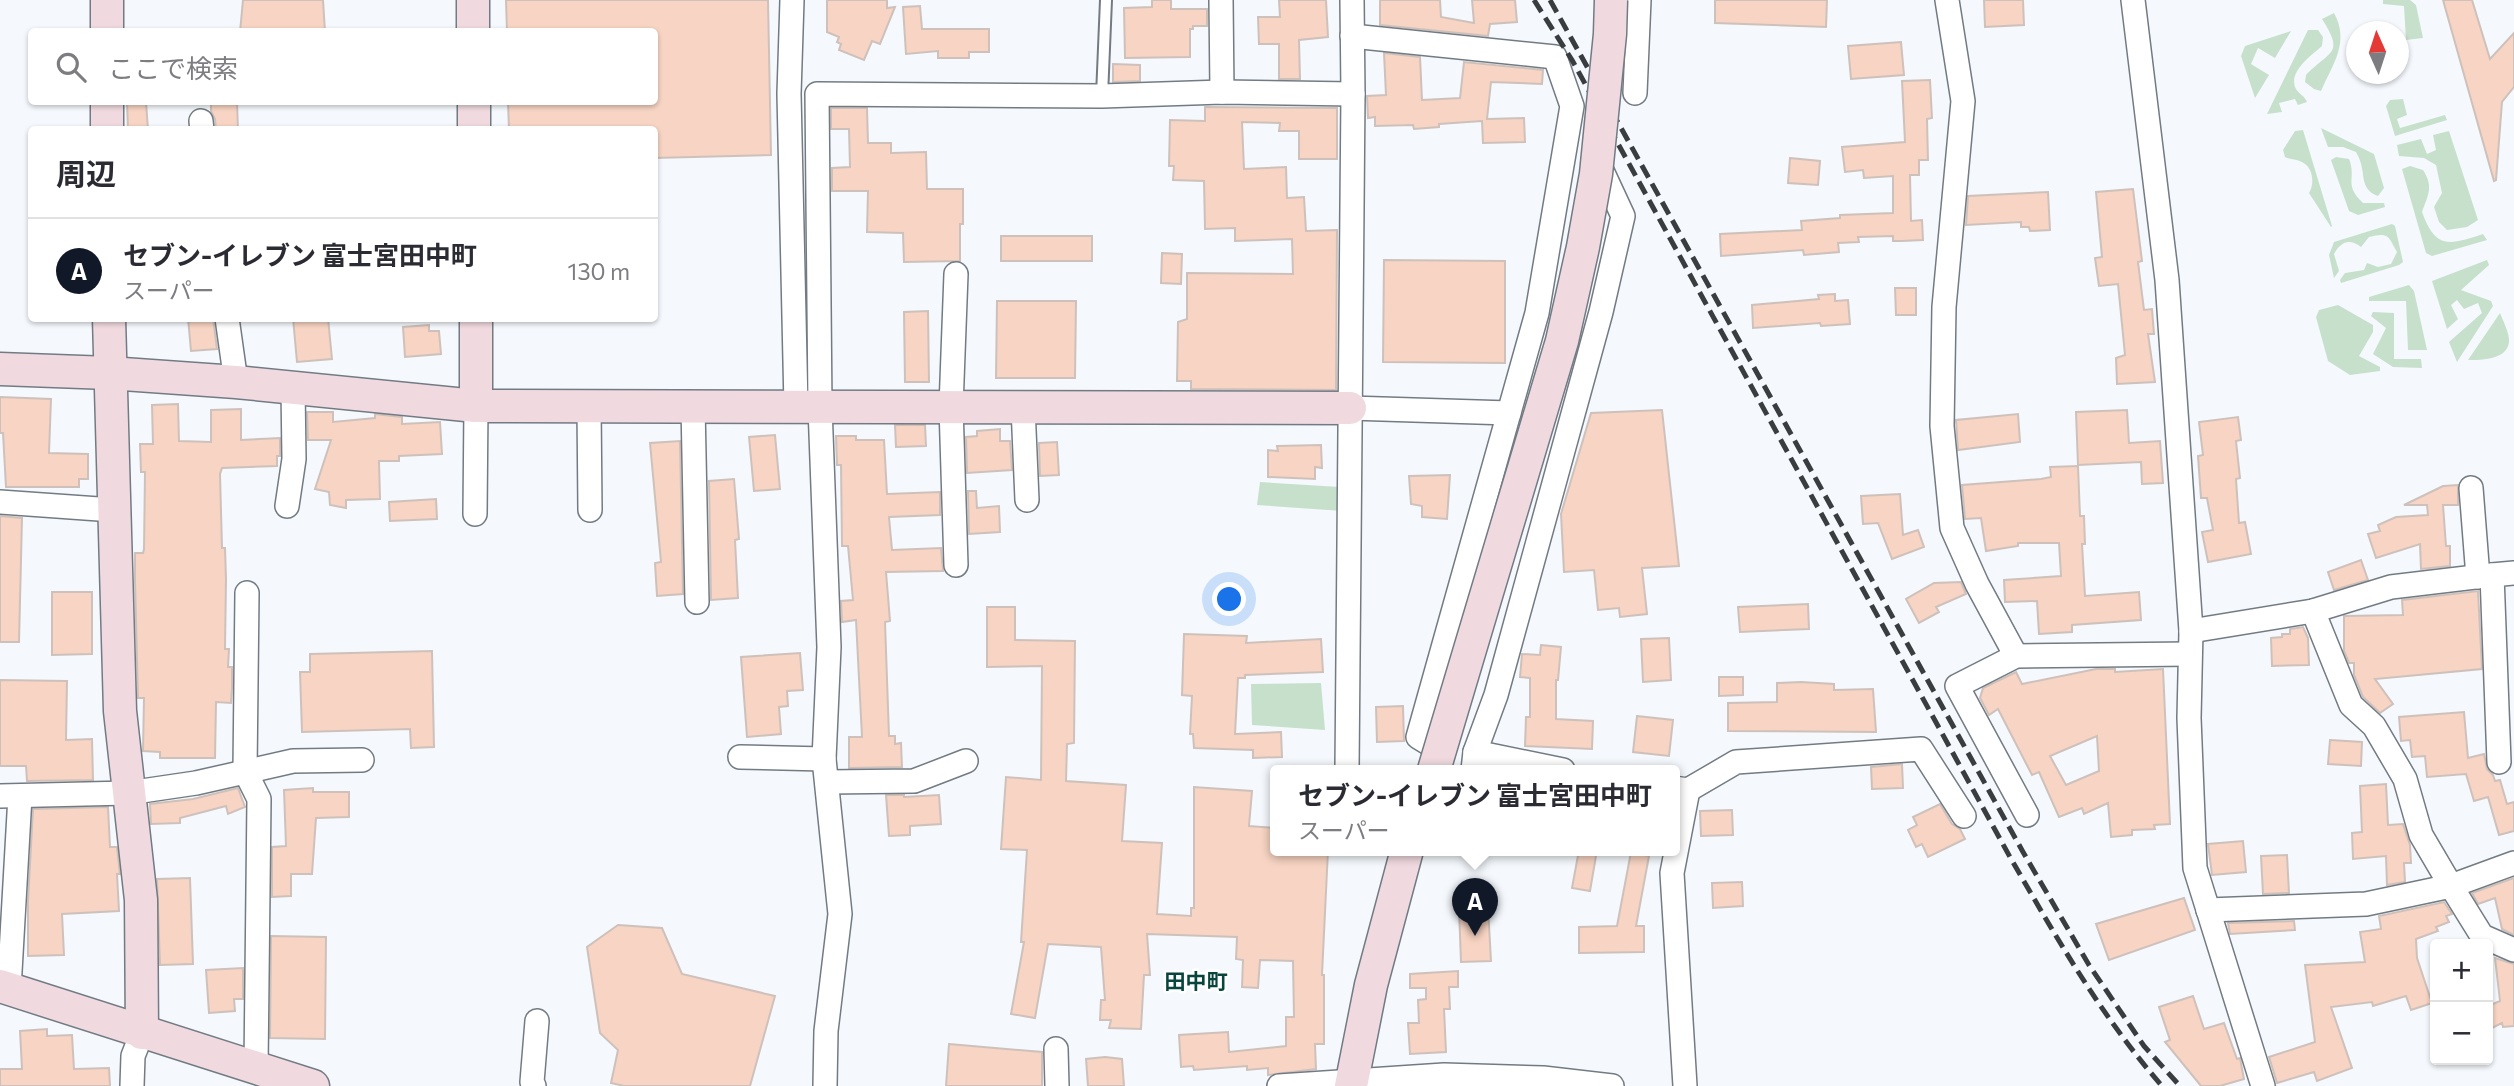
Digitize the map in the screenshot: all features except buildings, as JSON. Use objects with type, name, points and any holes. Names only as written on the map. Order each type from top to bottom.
[{"type":"street","points":[[107,0],[107,28]]},
{"type":"street","points":[[473,0],[473,28]]},
{"type":"street","points":[[792,0],[789,94],[808,406],[829,647],[824,759],[840,914],[826,1031],[825,1086]]},
{"type":"street","points":[[1221,0],[1222,92]]},
{"type":"street","points":[[1347,765],[1352,0]]},
{"type":"street","points":[[1437,760],[1562,341],[1596,174],[1611,0]]},
{"type":"street","points":[[1635,93],[1639,0]]},
{"type":"street","points":[[1947,0],[1963,100],[1944,307],[1942,426],[1952,528],[1977,584],[2016,656]]},
{"type":"street","points":[[2133,0],[2166,280],[2191,631],[2189,718],[2195,867],[2263,1086]]},
{"type":"street","points":[[1352,36],[1555,57],[1572,106],[1623,216],[1601,312],[1496,695],[1474,761],[1514,765]]},
{"type":"street","points":[[808,406],[817,94],[1353,94]]},
{"type":"street","points":[[107,105],[107,126]]},
{"type":"street","points":[[474,105],[474,126]]},
{"type":"street","points":[[1437,760],[1418,737],[1538,313],[1572,106]]},
{"type":"street","points":[[956,274],[951,407],[956,565]]},
{"type":"street","points":[[109,322],[120,710],[141,900],[142,1033],[133,1056],[132,1086]]},
{"type":"street","points":[[228,322],[236,382]]},
{"type":"street","points":[[475,514],[476,322]]},
{"type":"street","points":[[0,369],[236,382],[476,406],[1350,408],[1509,413]]},
{"type":"street","points":[[287,506],[294,459],[293,388]]},
{"type":"street","points":[[693,406],[698,602]]},
{"type":"street","points":[[589,407],[590,510]]},
{"type":"street","points":[[1023,407],[1027,500]]},
{"type":"street","points":[[2471,488],[2495,575],[2499,762]]},
{"type":"street","points":[[0,502],[113,510]]},
{"type":"street","points":[[2191,631],[2313,611],[2391,587],[2495,575]]},
{"type":"street","points":[[247,593],[245,771],[259,799],[256,1067]]},
{"type":"street","points":[[2313,611],[2351,705],[2374,726],[2405,779],[2421,835],[2451,886],[2482,936],[2514,950]]},
{"type":"street","points":[[2026,815],[1957,686],[2016,656],[2190,654]]},
{"type":"street","points":[[1681,789],[1736,762],[1921,748],[1964,816]]},
{"type":"street","points":[[740,757],[824,759]]},
{"type":"street","points":[[313,1086],[5,988],[10,796],[128,793],[196,783],[293,761],[362,760]]},
{"type":"street","points":[[827,782],[914,781],[966,761]]},
{"type":"street","points":[[1351,1084],[1371,985],[1405,856]]},
{"type":"street","points":[[1674,856],[1672,873],[1685,1086]]},
{"type":"street","points":[[2208,909],[2366,904],[2451,886],[2514,863]]},
{"type":"street","points":[[534,1086],[532,1082],[537,1021]]},
{"type":"street","points":[[1056,1049],[1058,1086]]},
{"type":"street","points":[[1279,1086],[1351,1084],[1444,1075],[1612,1086]]},
{"type":"lane","points":[[1102,96],[1106,0]]},
{"type":"green space","points":[[2383,0],[2410,0],[2416,5],[2423,38],[2409,40],[2409,21],[2405,21],[2404,6],[2383,4]]},
{"type":"green space","points":[[2334,13],[2339,24],[2340,43],[2335,62],[2321,91],[2305,82],[2306,75],[2332,51],[2333,39],[2322,19]]},
{"type":"green space","points":[[2308,30],[2318,30],[2323,37],[2322,46],[2302,64],[2295,76],[2296,89],[2307,102],[2298,105],[2295,99],[2279,103],[2282,112],[2267,114]]},
{"type":"green space","points":[[2291,31],[2275,58],[2258,48],[2251,64],[2269,75],[2255,98],[2241,56],[2245,46]]},
{"type":"green space","points":[[2403,99],[2407,115],[2397,119],[2400,128],[2445,115],[2447,120],[2395,136],[2386,106],[2390,100]]},
{"type":"green space","points":[[2321,128],[2374,154],[2384,188],[2378,196],[2367,189],[2356,152],[2343,147],[2328,147]]},
{"type":"green space","points":[[2303,130],[2331,227],[2309,193],[2312,181],[2309,168],[2300,161],[2285,157],[2283,150],[2295,131]]},
{"type":"green space","points":[[2449,131],[2478,220],[2467,227],[2447,230],[2439,222],[2434,207],[2442,193],[2436,165],[2424,158],[2399,156],[2397,145],[2421,139],[2427,154],[2436,150],[2433,135]]},
{"type":"green space","points":[[2336,157],[2349,159],[2353,191],[2363,203],[2384,203],[2385,207],[2358,215],[2349,211],[2331,160]]},
{"type":"green space","points":[[2410,166],[2423,170],[2428,181],[2429,191],[2422,212],[2438,239],[2461,241],[2483,234],[2487,240],[2432,256],[2426,253],[2402,169]]},
{"type":"green space","points":[[2392,224],[2395,226],[2403,262],[2341,283],[2345,273],[2364,270],[2367,263],[2378,267],[2391,264],[2397,252],[2389,239],[2384,235],[2369,237],[2361,247],[2349,242],[2339,247],[2334,254],[2339,271],[2334,278],[2329,255],[2334,242]]},
{"type":"green space","points":[[2487,260],[2489,265],[2461,290],[2491,301],[2493,306],[2457,362],[2449,342],[2482,313],[2478,303],[2464,309],[2457,300],[2451,305],[2458,319],[2447,329],[2432,281]]},
{"type":"green space","points":[[2409,285],[2414,291],[2427,350],[2408,350],[2406,301],[2369,301],[2369,297]]},
{"type":"green space","points":[[2338,305],[2373,325],[2373,332],[2359,356],[2380,367],[2380,371],[2350,375],[2328,361],[2316,317],[2319,310]]},
{"type":"green space","points":[[2373,312],[2394,313],[2394,359],[2421,359],[2422,368],[2393,367],[2373,354],[2386,328],[2371,316]]},
{"type":"green space","points":[[2500,313],[2508,335],[2507,348],[2493,358],[2468,360]]},
{"type":"green space","points":[[1260,482],[1340,487],[1342,511],[1257,505]]},
{"type":"green space","points":[[1321,683],[1325,730],[1252,725],[1251,684]]},
{"type":"railway","points":[[1534,0],[1572,60],[2027,887],[2099,1004],[2162,1086]]},
{"type":"railway","points":[[1550,0],[2023,852],[2089,965],[2144,1046],[2180,1086]]},
{"type":"place","name":"セブン-イレブン 富士宮田中町","points":[[1475,936]]},
{"type":"district","name":"田中町","points":[[1196,980]]}]
